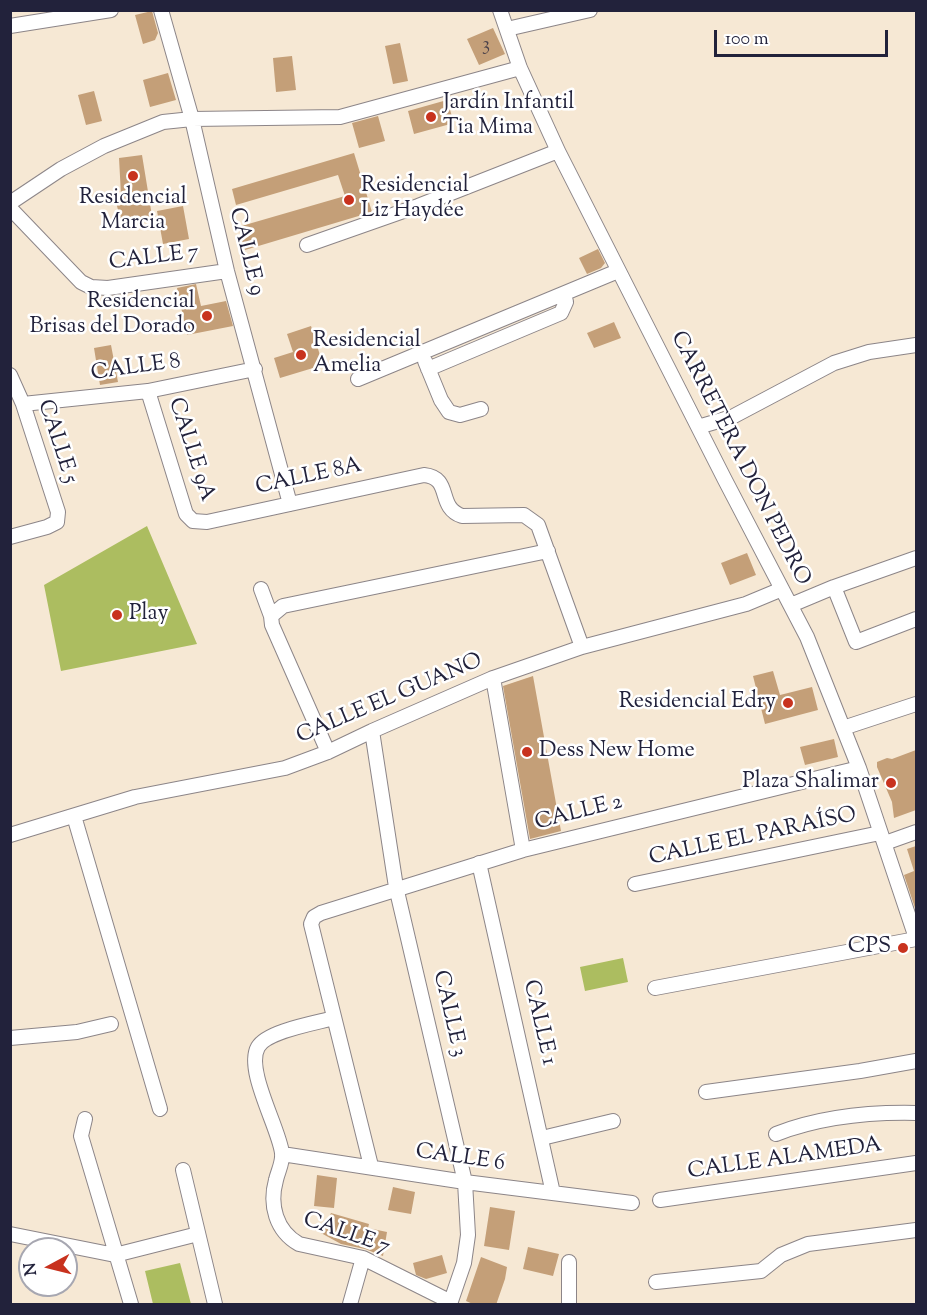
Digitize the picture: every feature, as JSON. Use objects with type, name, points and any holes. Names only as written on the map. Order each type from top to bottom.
[{"type":"street","points":[[10,26],[111,10]]},
{"type":"street","name":"CALLE 9","points":[[160,10],[192,119],[227,271],[290,504]]},
{"type":"street","name":"CARRETERA DON PEDRO","points":[[500,10],[520,68],[558,151],[807,637],[859,768],[916,938]]},
{"type":"street","points":[[507,29],[590,10]]},
{"type":"street","points":[[10,203],[62,169],[104,146],[163,122],[192,119],[340,117],[520,68]]},
{"type":"street","points":[[308,245],[418,206],[558,151]]},
{"type":"street","name":"CALLE 7","points":[[10,208],[81,282],[91,287],[108,288],[227,271]]},
{"type":"street","points":[[358,379],[618,271]]},
{"type":"street","points":[[428,369],[561,313],[566,302],[564,294]]},
{"type":"street","points":[[698,427],[732,417],[834,363],[869,352],[916,345]]},
{"type":"street","points":[[421,354],[445,409],[460,415],[481,409]]},
{"type":"street","name":"CALLE 8","points":[[23,404],[148,391],[255,369]]},
{"type":"street","name":"CALLE 5","points":[[10,375],[23,404],[58,512],[57,522],[10,537]]},
{"type":"street","name":"CALLE 9A","points":[[148,391],[186,514],[193,521]]},
{"type":"street","name":"CALLE 8A","points":[[193,521],[207,522],[424,475],[433,476],[440,482],[448,506],[453,513],[462,516],[524,515],[538,525],[548,551]]},
{"type":"street","points":[[271,616],[283,606],[548,551],[582,647]]},
{"type":"street","points":[[791,605],[916,558]]},
{"type":"street","points":[[834,587],[856,642],[916,619]]},
{"type":"street","points":[[261,589],[272,625],[328,753]]},
{"type":"street","name":"CALLE EL GUANO","points":[[10,836],[135,796],[285,768],[328,753],[372,731],[493,678],[582,647],[746,604],[782,589]]},
{"type":"street","points":[[493,678],[523,849]]},
{"type":"street","points":[[843,728],[916,704]]},
{"type":"street","name":"CALLE 3","points":[[372,731],[396,888],[465,1182],[468,1235],[464,1263],[451,1303]]},
{"type":"street","name":"CALLE 2","points":[[334,1018],[311,924],[314,917],[321,913],[523,849],[859,768]]},
{"type":"street","points":[[74,816],[160,1109]]},
{"type":"street","name":"CALLE EL PARAÍSO","points":[[635,884],[916,832]]},
{"type":"street","name":"CALLE 1","points":[[479,863],[553,1193]]},
{"type":"street","points":[[654,988],[916,938]]},
{"type":"street","points":[[334,1018],[371,1166]]},
{"type":"street","name":"CALLE 7","points":[[334,1018],[273,1035],[257,1047],[255,1066],[282,1154],[282,1165],[273,1192],[277,1222],[282,1231],[299,1244],[363,1258],[451,1303]]},
{"type":"street","points":[[10,1038],[77,1032],[111,1024]]},
{"type":"street","points":[[706,1092],[916,1061]]},
{"type":"street","points":[[776,1134],[794,1127],[826,1120],[873,1114],[916,1113]]},
{"type":"street","points":[[85,1119],[81,1136],[131,1305]]},
{"type":"street","points":[[542,1138],[613,1121]]},
{"type":"street","name":"CALLE 6","points":[[282,1154],[465,1182],[632,1203]]},
{"type":"street","name":"CALLE ALAMEDA","points":[[660,1200],[916,1163]]},
{"type":"street","points":[[183,1170],[216,1305]]},
{"type":"street","points":[[656,1282],[761,1271],[772,1265],[782,1255],[808,1244],[916,1230]]},
{"type":"street","points":[[10,1234],[115,1255],[198,1234]]},
{"type":"street","points":[[351,1305],[363,1258]]},
{"type":"street","points":[[569,1262],[569,1305]]},
{"type":"green space","name":"Play","points":[[147,526],[197,644],[61,671],[44,585]]},
{"type":"green space","points":[[623,958],[628,982],[585,991],[580,967]]},
{"type":"green space","points":[[180,1263],[191,1304],[153,1304],[145,1271]]},
{"type":"building","points":[[152,11],[158,33],[155,40],[143,44],[135,15]]},
{"type":"building","points":[[493,28],[505,54],[479,65],[467,39]]},
{"type":"building","points":[[400,43],[408,81],[393,84],[385,46]]},
{"type":"building","points":[[292,56],[296,90],[276,92],[273,58]]},
{"type":"building","points":[[168,73],[176,100],[150,107],[143,80]]},
{"type":"building","points":[[94,91],[102,121],[86,125],[78,95]]},
{"type":"building","name":"Jardín Infantil Tia Mima","points":[[447,100],[454,123],[414,134],[408,111]]},
{"type":"building","points":[[378,116],[385,141],[359,148],[352,123]]},
{"type":"building","name":"Residencial Liz Haydée","points":[[354,153],[372,212],[245,250],[238,227],[345,196],[338,175],[236,205],[232,189]]},
{"type":"building","name":"Residencial Marcia","points":[[142,155],[152,216],[122,226],[115,198],[121,195],[119,158]]},
{"type":"building","points":[[183,206],[189,239],[163,244],[157,211]]},
{"type":"building","points":[[598,249],[605,263],[601,268],[587,274],[579,258]]},
{"type":"building","name":"Residencial Brisas del Dorado","points":[[196,284],[201,306],[226,301],[233,326],[187,335],[177,288]]},
{"type":"building","points":[[614,322],[621,338],[594,348],[587,333]]},
{"type":"building","name":"Residencial Amelia","points":[[311,326],[323,365],[280,378],[274,358],[293,352],[287,334]]},
{"type":"building","points":[[111,345],[118,382],[100,385],[94,348]]},
{"type":"building","points":[[747,553],[756,575],[730,585],[721,563]]},
{"type":"building","name":"Residencial Edry","points":[[773,671],[780,695],[812,687],[818,710],[765,724],[753,676]]},
{"type":"building","name":"Dess New Home","points":[[533,676],[561,831],[530,839],[503,686]]},
{"type":"building","points":[[834,739],[838,757],[805,765],[800,747]]},
{"type":"building","points":[[916,750],[916,810],[894,818],[892,802],[877,762]]},
{"type":"building","points":[[916,846],[916,911],[904,875],[914,871],[907,849]]},
{"type":"building","points":[[317,1175],[337,1178],[334,1208],[314,1206]]},
{"type":"building","points":[[393,1187],[415,1192],[411,1214],[388,1210]]},
{"type":"building","points":[[490,1207],[515,1211],[509,1250],[484,1246]]},
{"type":"building","points":[[331,1213],[369,1224],[368,1228],[387,1232],[383,1256],[341,1244],[321,1233]]},
{"type":"building","points":[[528,1247],[559,1254],[553,1276],[523,1269]]},
{"type":"building","points":[[442,1255],[447,1273],[426,1279],[416,1275],[413,1263]]},
{"type":"building","points":[[481,1257],[507,1267],[496,1305],[475,1305],[466,1301]]},
{"type":"place","name":"Jardín Infantil Tia Mima","points":[[431,117]]},
{"type":"place","name":"Residencial Marcia","points":[[133,176]]},
{"type":"place","name":"Residencial Liz Haydée","points":[[349,200]]},
{"type":"place","name":"Residencial Brisas del Dorado","points":[[207,316]]},
{"type":"place","name":"Residencial Amelia","points":[[301,355]]},
{"type":"place","name":"Play","points":[[117,615]]},
{"type":"place","name":"Residencial Edry","points":[[788,703]]},
{"type":"place","name":"Dess New Home","points":[[527,752]]},
{"type":"place","name":"Plaza Shalimar","points":[[891,783]]},
{"type":"place","name":"CPS","points":[[903,948]]}]
